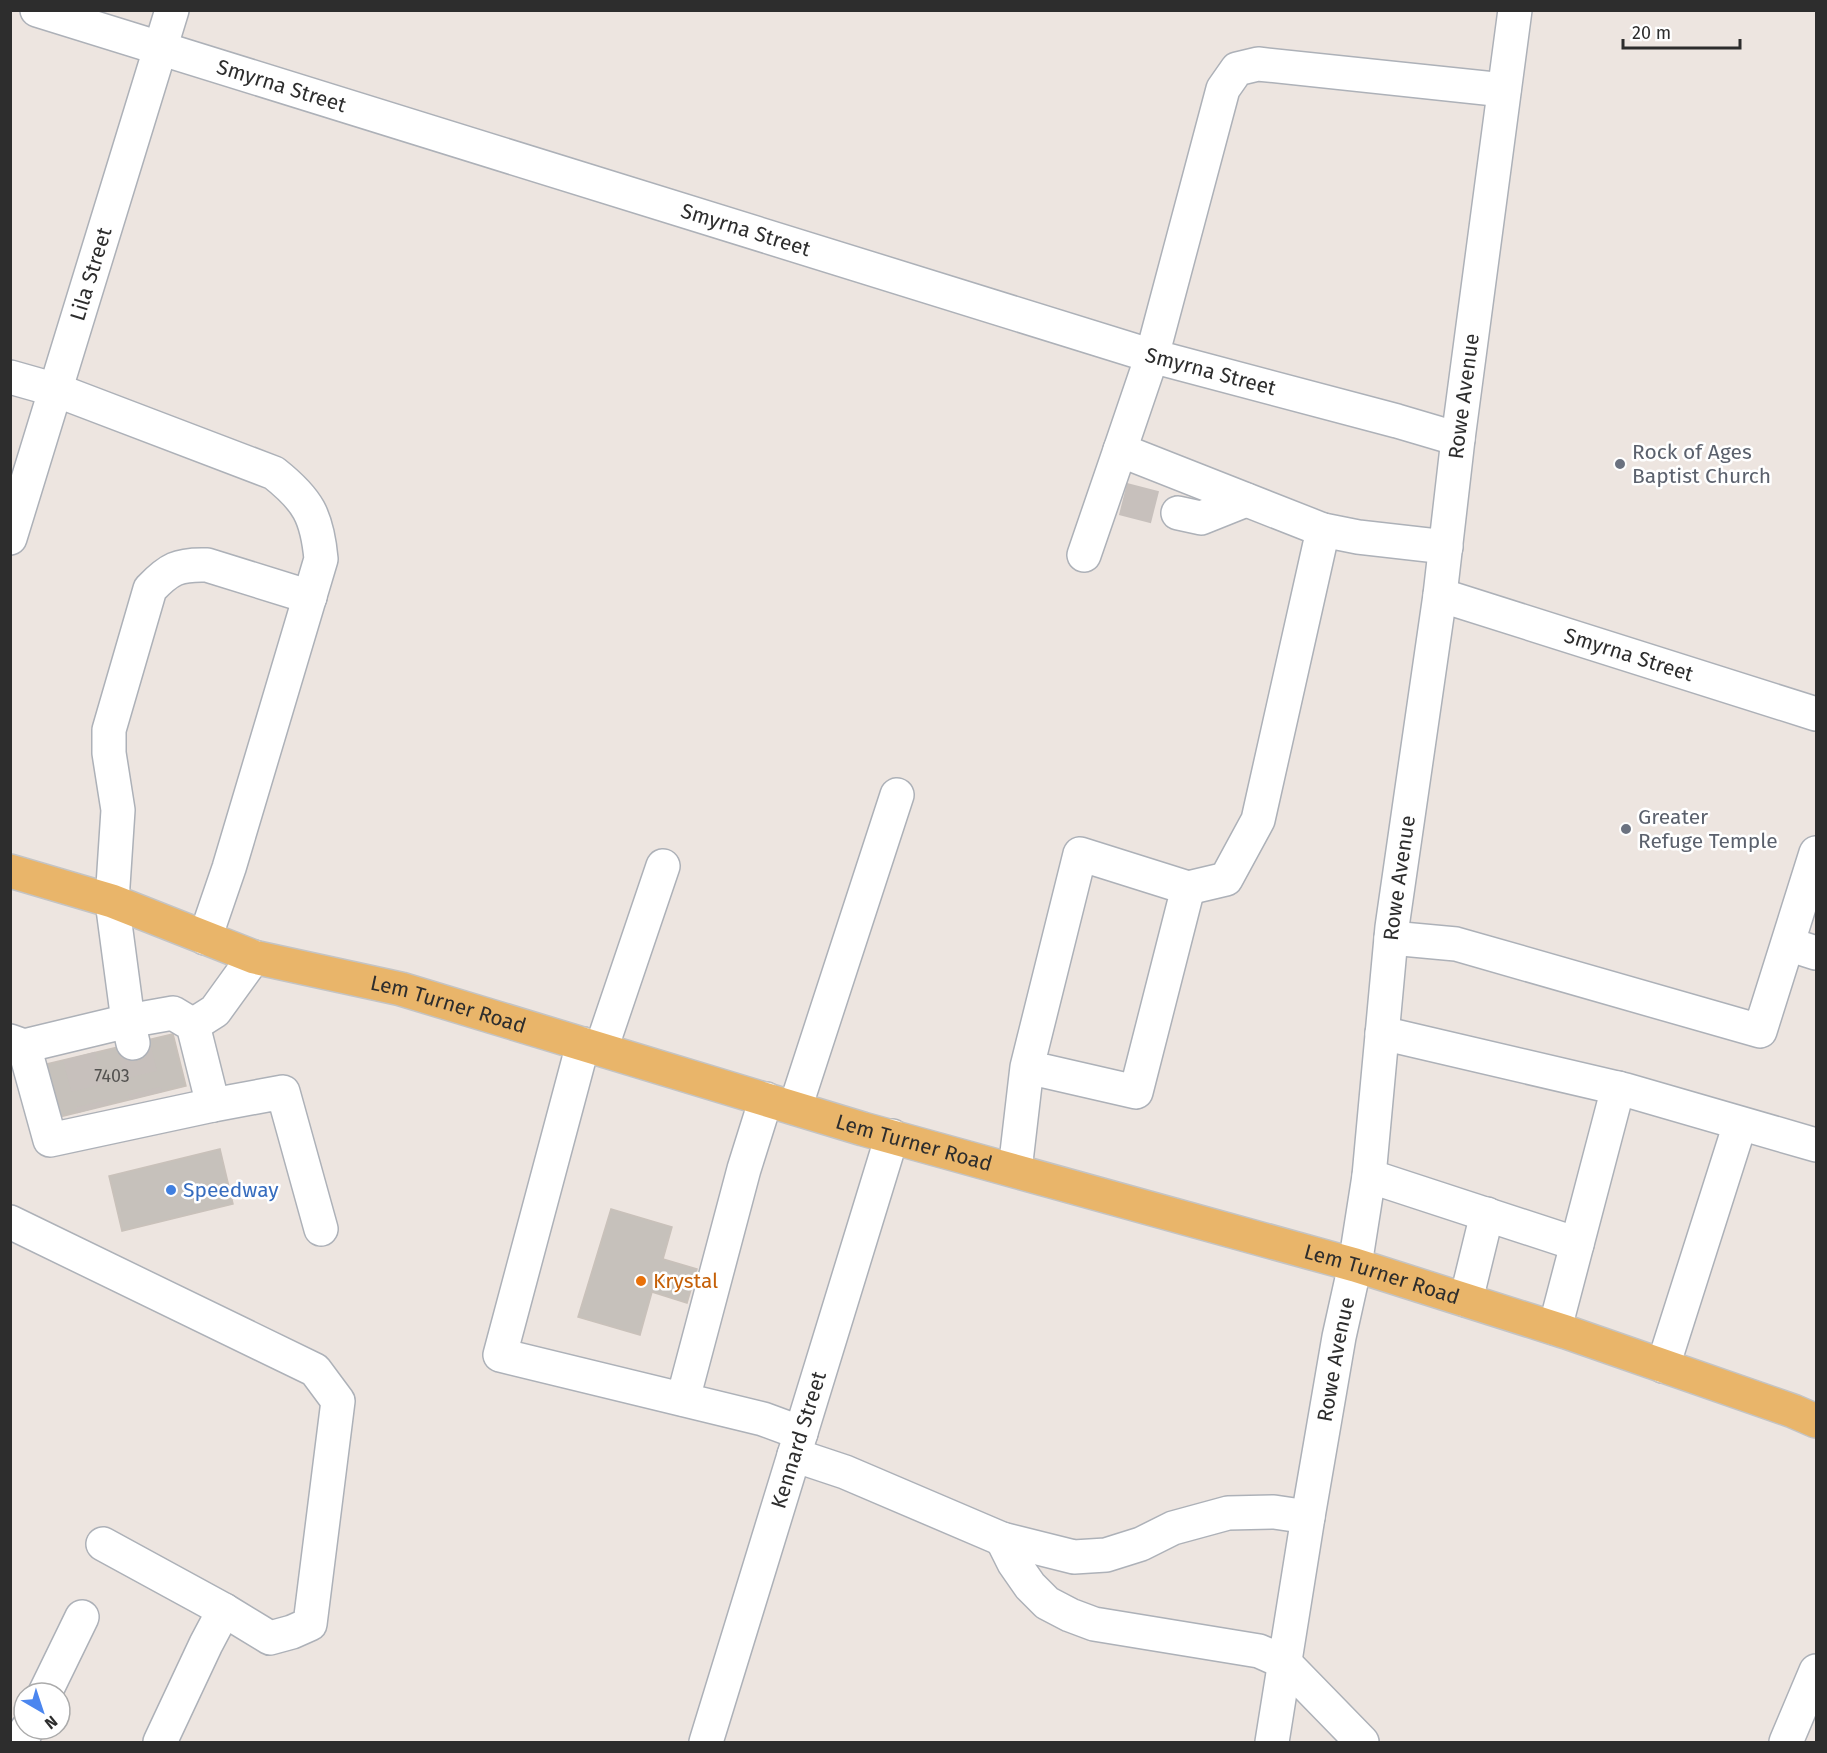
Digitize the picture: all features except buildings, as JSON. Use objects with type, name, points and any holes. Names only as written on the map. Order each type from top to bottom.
[{"type":"main road","name":"Lem Turner Road","points":[[10,871],[112,901],[254,957],[401,989],[863,1129],[1355,1265],[1555,1328],[1816,1421]]},
{"type":"street","name":"Smyrna Street","points":[[37,10],[1152,356],[1458,439]]},
{"type":"street","name":"Lila Street","points":[[10,538],[171,10]]},
{"type":"street","name":"Rowe Avenue","points":[[1272,1743],[1308,1517],[1339,1337],[1355,1265],[1369,1176],[1391,938],[1440,595],[1458,439],[1515,10]]},
{"type":"street","points":[[1084,555],[1114,497],[1120,450],[1152,356],[1223,89],[1237,69],[1258,64],[1504,90]]},
{"type":"street","points":[[10,377],[56,390],[274,473],[290,486],[311,512],[319,532],[321,559],[229,868],[205,939]]},
{"type":"street","points":[[1120,450],[1323,530],[1358,537],[1446,547]]},
{"type":"street","points":[[1178,513],[1201,518],[1246,500]]},
{"type":"street","points":[[1015,1170],[1027,1067],[1080,854],[1188,888],[1226,879],[1258,820],[1323,530]]},
{"type":"street","points":[[131,1032],[112,901],[118,810],[109,753],[109,730],[150,589],[164,575],[177,567],[192,565],[207,566],[310,597]]},
{"type":"street","name":"Smyrna Street","points":[[1440,595],[1816,714]]},
{"type":"street","points":[[683,1400],[744,1168],[781,1104],[897,795]]},
{"type":"street","points":[[1391,938],[1456,944],[1760,1031],[1802,949],[1816,854]]},
{"type":"street","points":[[663,866],[592,1047],[500,1355],[763,1419],[798,1444],[846,1472],[1002,1539],[1074,1557],[1106,1554],[1141,1544],[1173,1528],[1228,1513],[1274,1512],[1308,1517]]},
{"type":"street","points":[[1027,1067],[1136,1092],[1188,888]]},
{"type":"street","points":[[193,1025],[215,1011],[254,957]]},
{"type":"street","points":[[213,1105],[193,1025],[173,1013],[131,1032],[76,1046],[17,1044],[50,1140],[96,1119],[149,1107],[213,1105],[284,1092],[321,1229]]},
{"type":"street","points":[[1382,1033],[1618,1088],[1816,1145]]},
{"type":"street","points":[[1555,1328],[1618,1088]]},
{"type":"street","points":[[1663,1366],[1740,1124]]},
{"type":"street","name":"Kennard Street","points":[[706,1743],[892,1136]]},
{"type":"street","points":[[1369,1176],[1577,1244]]},
{"type":"street","points":[[1466,1300],[1487,1214]]},
{"type":"street","points":[[10,1222],[315,1370],[338,1401],[310,1624],[270,1638],[224,1610],[103,1544]]},
{"type":"street","points":[[1002,1539],[1014,1563],[1030,1586],[1047,1603],[1094,1624],[1259,1651],[1284,1662],[1362,1743]]},
{"type":"street","points":[[160,1743],[224,1610]]},
{"type":"street","points":[[51,1681],[82,1617]]},
{"type":"street","points":[[1786,1743],[1816,1671]]},
{"type":"tunnel","points":[[1123,499],[1178,513]]},
{"type":"tunnel","points":[[133,1043],[146,1096]]},
{"type":"tunnel","points":[[79,1056],[93,1109]]},
{"type":"place","name":"Rock of Ages Baptist Church","points":[[1620,464]]},
{"type":"place","name":"Greater Refuge Temple","points":[[1626,829]]},
{"type":"place","name":"Speedway","points":[[171,1190]]},
{"type":"place","name":"Krystal","points":[[641,1281]]}]
